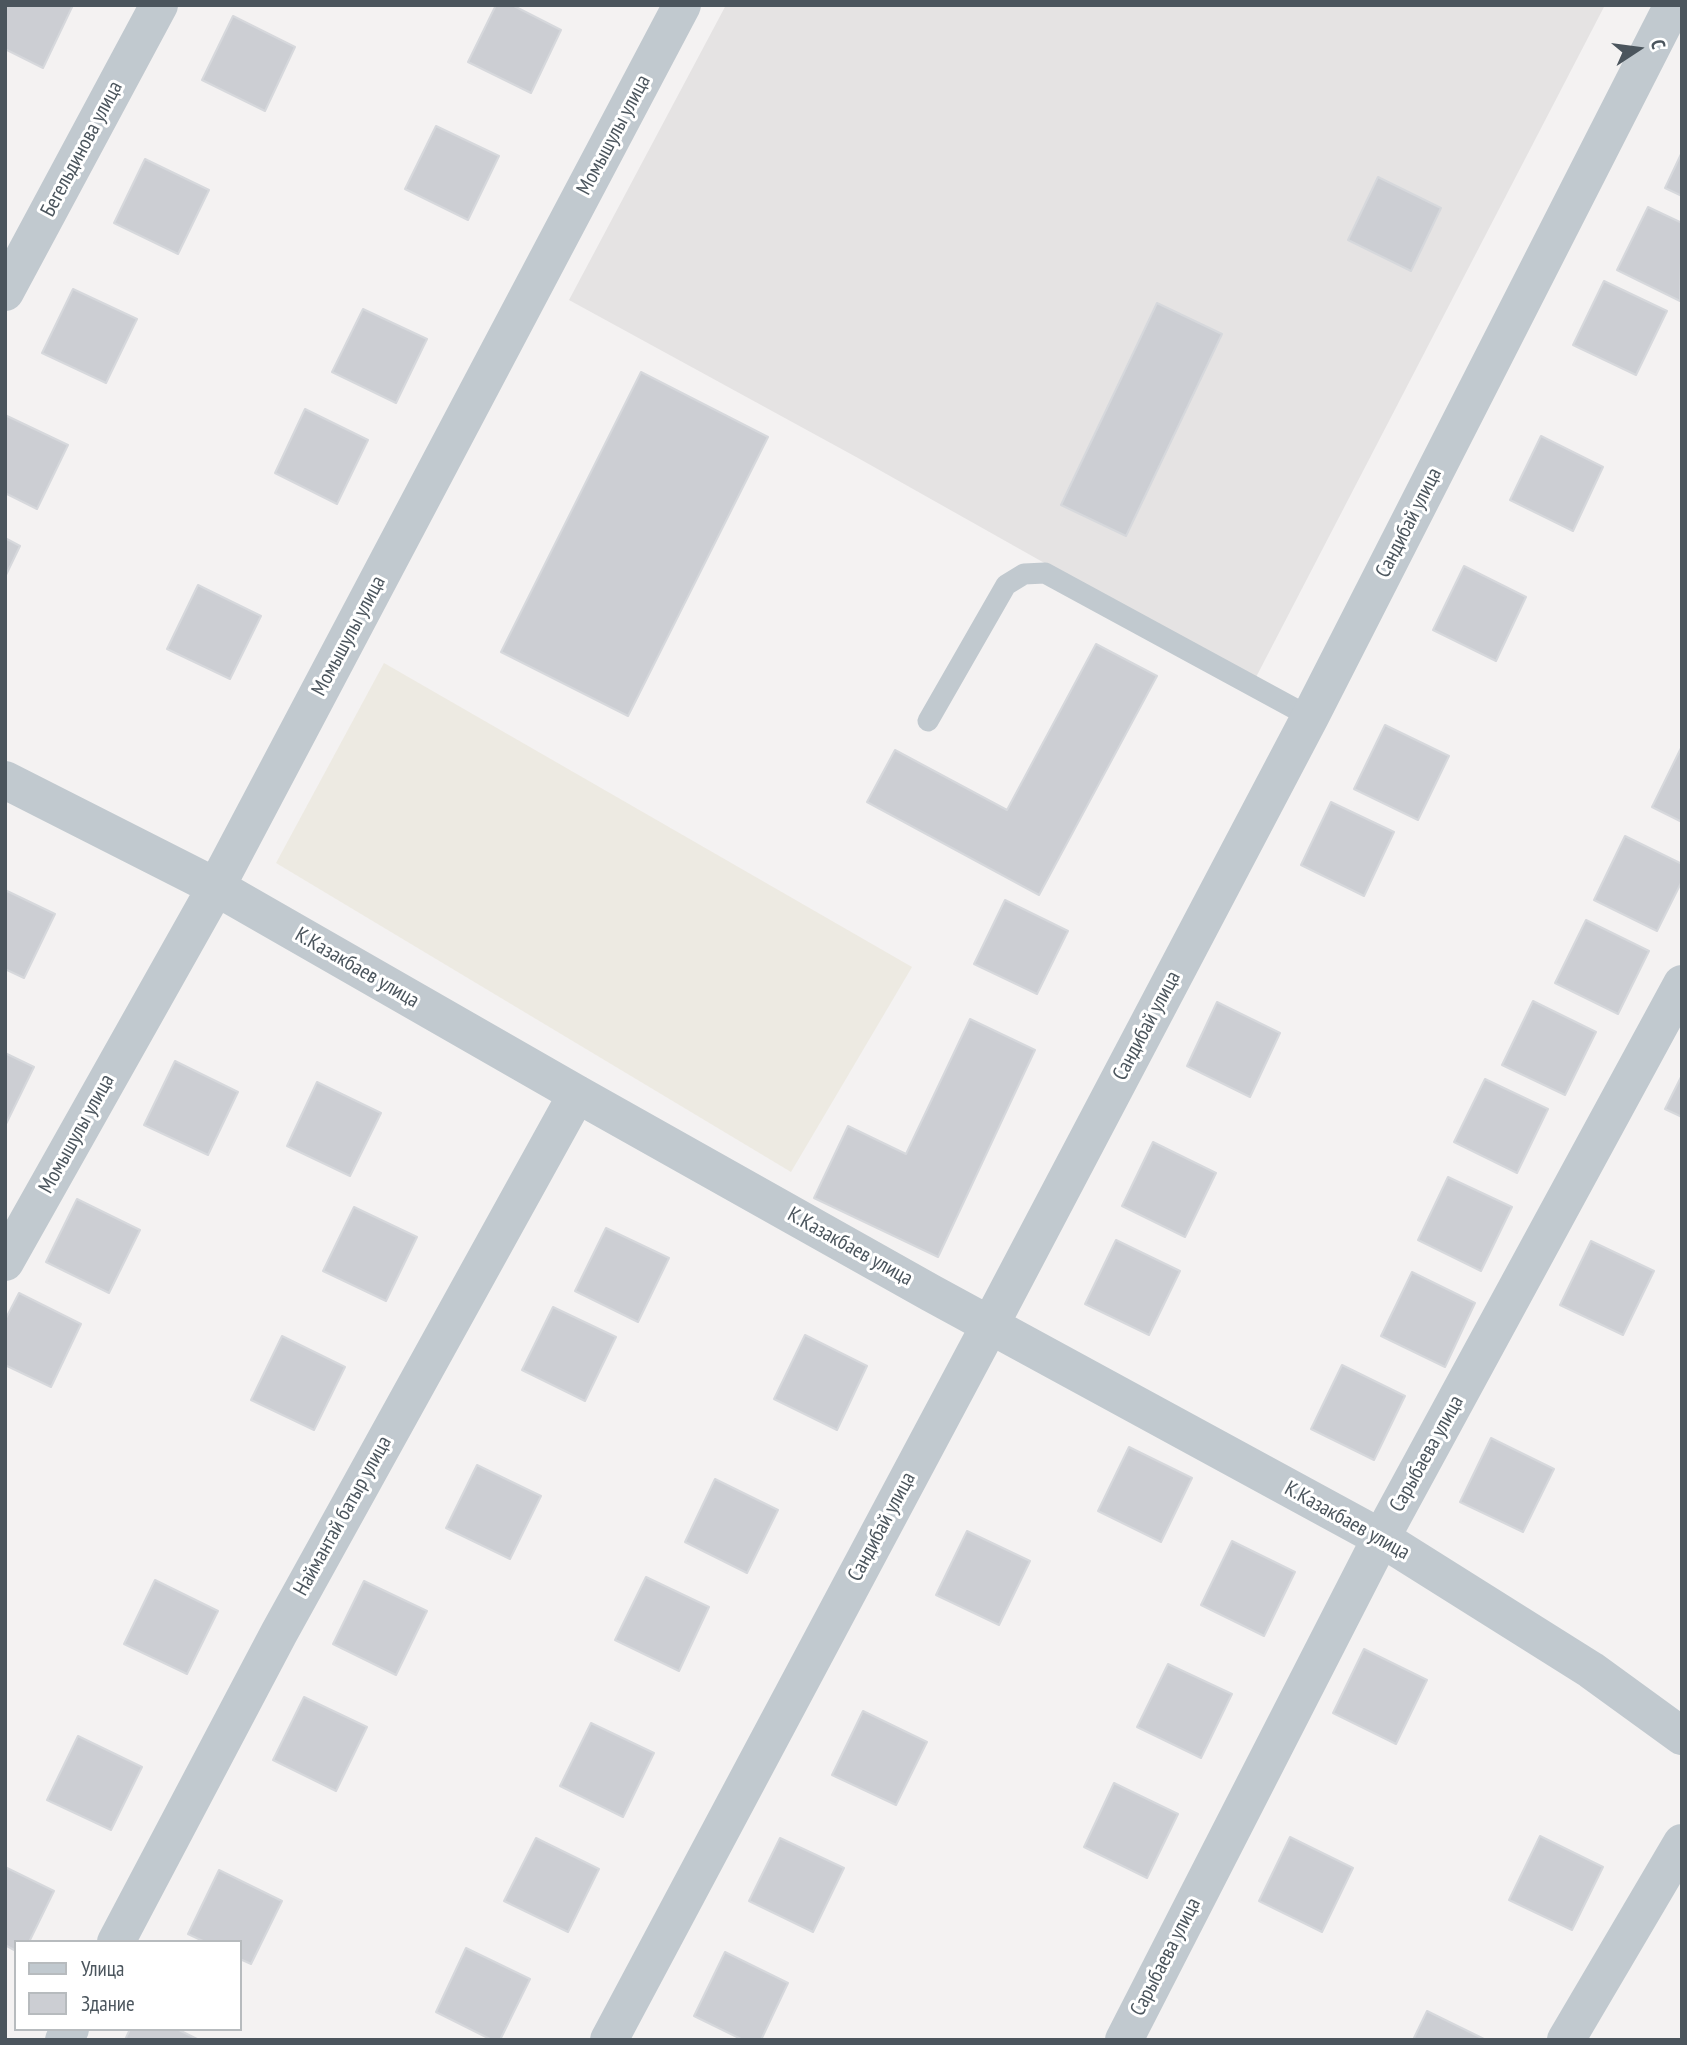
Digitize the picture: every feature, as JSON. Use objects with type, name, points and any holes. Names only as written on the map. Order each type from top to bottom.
[{"type":"street","name":"Бегельдинова улица","points":[[5,292],[159,5]]},
{"type":"street","name":"Момышулы улица","points":[[5,1262],[216,887],[682,5]]},
{"type":"street","name":"Сандибай улица","points":[[609,2040],[1310,717],[1673,5]]},
{"type":"street","name":"К.Казакбаев улица","points":[[5,780],[216,887],[577,1094],[990,1325],[1381,1538],[1591,1670],[1682,1736]]},
{"type":"street","name":"Сарыбаева улица","points":[[1124,2040],[1381,1538],[1682,984]]},
{"type":"street","name":"Наймантай батыр улица","points":[[117,1940],[293,1608],[577,1094]]},
{"type":"street","points":[[1566,2040],[1682,1843]]},
{"type":"lane","points":[[928,721],[1006,585],[1024,574],[1045,573],[1310,717]]},
{"type":"shaded area","points":[[726,5],[1605,5],[1254,681],[858,458],[569,300]]},
{"type":"shaded area","points":[[384,663],[912,967],[791,1172],[276,863]]},
{"type":"building","points":[[5,5],[73,5],[43,68],[5,49]]},
{"type":"building","points":[[496,5],[512,5],[561,30],[531,93],[468,62]]},
{"type":"building","points":[[233,16],[295,47],[265,111],[202,80]]},
{"type":"building","points":[[436,126],[499,156],[468,220],[405,189]]},
{"type":"building","points":[[1682,152],[1682,196],[1665,188]]},
{"type":"building","points":[[145,159],[209,190],[178,254],[114,223]]},
{"type":"building","points":[[1378,177],[1441,208],[1411,271],[1348,240]]},
{"type":"building","points":[[1648,207],[1682,223],[1680,301],[1617,270]]},
{"type":"building","points":[[1604,281],[1667,311],[1636,375],[1573,345]]},
{"type":"building","points":[[73,289],[137,319],[106,383],[42,353]]},
{"type":"building","points":[[1157,303],[1222,334],[1126,536],[1061,505]]},
{"type":"building","points":[[363,309],[427,339],[396,403],[332,372]]},
{"type":"building","points":[[641,372],[768,437],[628,716],[501,652]]},
{"type":"building","points":[[305,409],[368,440],[337,504],[275,473]]},
{"type":"building","points":[[5,415],[68,445],[37,509],[5,493]]},
{"type":"building","points":[[1541,436],[1603,467],[1573,531],[1510,500]]},
{"type":"building","points":[[5,538],[20,546],[5,577]]},
{"type":"building","points":[[1464,566],[1526,597],[1496,661],[1433,630]]},
{"type":"building","points":[[198,585],[261,616],[230,679],[167,649]]},
{"type":"building","points":[[1096,644],[1157,676],[1039,895],[867,802],[895,750],[1007,810]]},
{"type":"building","points":[[1385,725],[1449,756],[1418,820],[1354,789]]},
{"type":"building","points":[[1682,746],[1682,822],[1652,807]]},
{"type":"building","points":[[1331,802],[1394,832],[1364,896],[1301,865]]},
{"type":"building","points":[[1625,836],[1682,864],[1682,881],[1657,931],[1594,900]]},
{"type":"building","points":[[5,890],[55,914],[24,978],[5,969]]},
{"type":"building","points":[[1005,900],[1068,931],[1037,994],[974,964]]},
{"type":"building","points":[[1586,920],[1649,951],[1618,1014],[1555,983]]},
{"type":"building","points":[[1533,1001],[1596,1032],[1565,1095],[1502,1065]]},
{"type":"building","points":[[1217,1002],[1280,1033],[1250,1097],[1187,1066]]},
{"type":"building","points":[[970,1019],[1035,1050],[938,1257],[814,1198],[848,1126],[906,1154]]},
{"type":"building","points":[[5,1053],[34,1067],[5,1126]]},
{"type":"building","points":[[175,1061],[238,1092],[208,1155],[144,1125]]},
{"type":"building","points":[[1682,1075],[1682,1117],[1665,1109]]},
{"type":"building","points":[[1485,1079],[1548,1109],[1517,1173],[1454,1142]]},
{"type":"building","points":[[317,1082],[381,1113],[350,1176],[287,1146]]},
{"type":"building","points":[[1153,1142],[1216,1173],[1185,1237],[1122,1206]]},
{"type":"building","points":[[1448,1177],[1512,1207],[1481,1271],[1418,1240]]},
{"type":"building","points":[[77,1199],[140,1230],[109,1293],[46,1262]]},
{"type":"building","points":[[354,1207],[417,1237],[386,1301],[323,1271]]},
{"type":"building","points":[[606,1228],[669,1258],[638,1322],[575,1291]]},
{"type":"building","points":[[1116,1240],[1180,1271],[1149,1335],[1085,1304]]},
{"type":"building","points":[[1591,1241],[1654,1271],[1623,1335],[1560,1305]]},
{"type":"building","points":[[1412,1272],[1475,1303],[1445,1367],[1381,1336]]},
{"type":"building","points":[[19,1293],[81,1324],[51,1387],[5,1365],[5,1320]]},
{"type":"building","points":[[553,1307],[616,1337],[585,1401],[522,1370]]},
{"type":"building","points":[[805,1335],[867,1366],[837,1430],[774,1399]]},
{"type":"building","points":[[282,1336],[345,1367],[314,1430],[251,1400]]},
{"type":"building","points":[[1342,1365],[1405,1396],[1374,1460],[1311,1429]]},
{"type":"building","points":[[1491,1438],[1554,1469],[1523,1532],[1460,1502]]},
{"type":"building","points":[[1129,1447],[1192,1478],[1161,1542],[1098,1511]]},
{"type":"building","points":[[477,1465],[541,1496],[510,1559],[446,1528]]},
{"type":"building","points":[[715,1479],[778,1510],[747,1573],[685,1542]]},
{"type":"building","points":[[967,1531],[1030,1561],[999,1625],[936,1595]]},
{"type":"building","points":[[1232,1541],[1295,1572],[1264,1636],[1201,1605]]},
{"type":"building","points":[[646,1577],[709,1607],[679,1671],[615,1640]]},
{"type":"building","points":[[155,1580],[218,1611],[187,1674],[124,1644]]},
{"type":"building","points":[[364,1581],[427,1611],[396,1675],[333,1644]]},
{"type":"building","points":[[1364,1649],[1427,1680],[1396,1744],[1333,1713]]},
{"type":"building","points":[[1168,1664],[1232,1694],[1201,1758],[1137,1727]]},
{"type":"building","points":[[304,1697],[367,1727],[336,1791],[273,1760]]},
{"type":"building","points":[[863,1711],[927,1742],[896,1805],[832,1775]]},
{"type":"building","points":[[591,1723],[654,1753],[623,1817],[560,1786]]},
{"type":"building","points":[[78,1736],[142,1767],[111,1830],[47,1800]]},
{"type":"building","points":[[1114,1783],[1178,1814],[1147,1878],[1084,1847]]},
{"type":"building","points":[[1540,1836],[1603,1867],[1572,1930],[1509,1900]]},
{"type":"building","points":[[1290,1837],[1353,1868],[1322,1932],[1259,1901]]},
{"type":"building","points":[[536,1838],[599,1869],[568,1932],[504,1901]]},
{"type":"building","points":[[780,1838],[844,1868],[813,1932],[749,1901]]},
{"type":"building","points":[[5,1867],[54,1891],[30,1940],[14,1940],[14,1950],[5,1945]]},
{"type":"building","points":[[219,1870],[282,1901],[251,1964],[242,1960],[242,1940],[201,1940],[188,1934]]},
{"type":"building","points":[[466,1948],[530,1979],[500,2040],[492,2040],[436,2012]]},
{"type":"building","points":[[725,1952],[788,1983],[761,2040],[743,2040],[694,2016]]},
{"type":"building","points":[[1427,2011],[1486,2040],[1413,2040]]},
{"type":"building","points":[[129,2031],[181,2031],[199,2040],[125,2040]]}]
